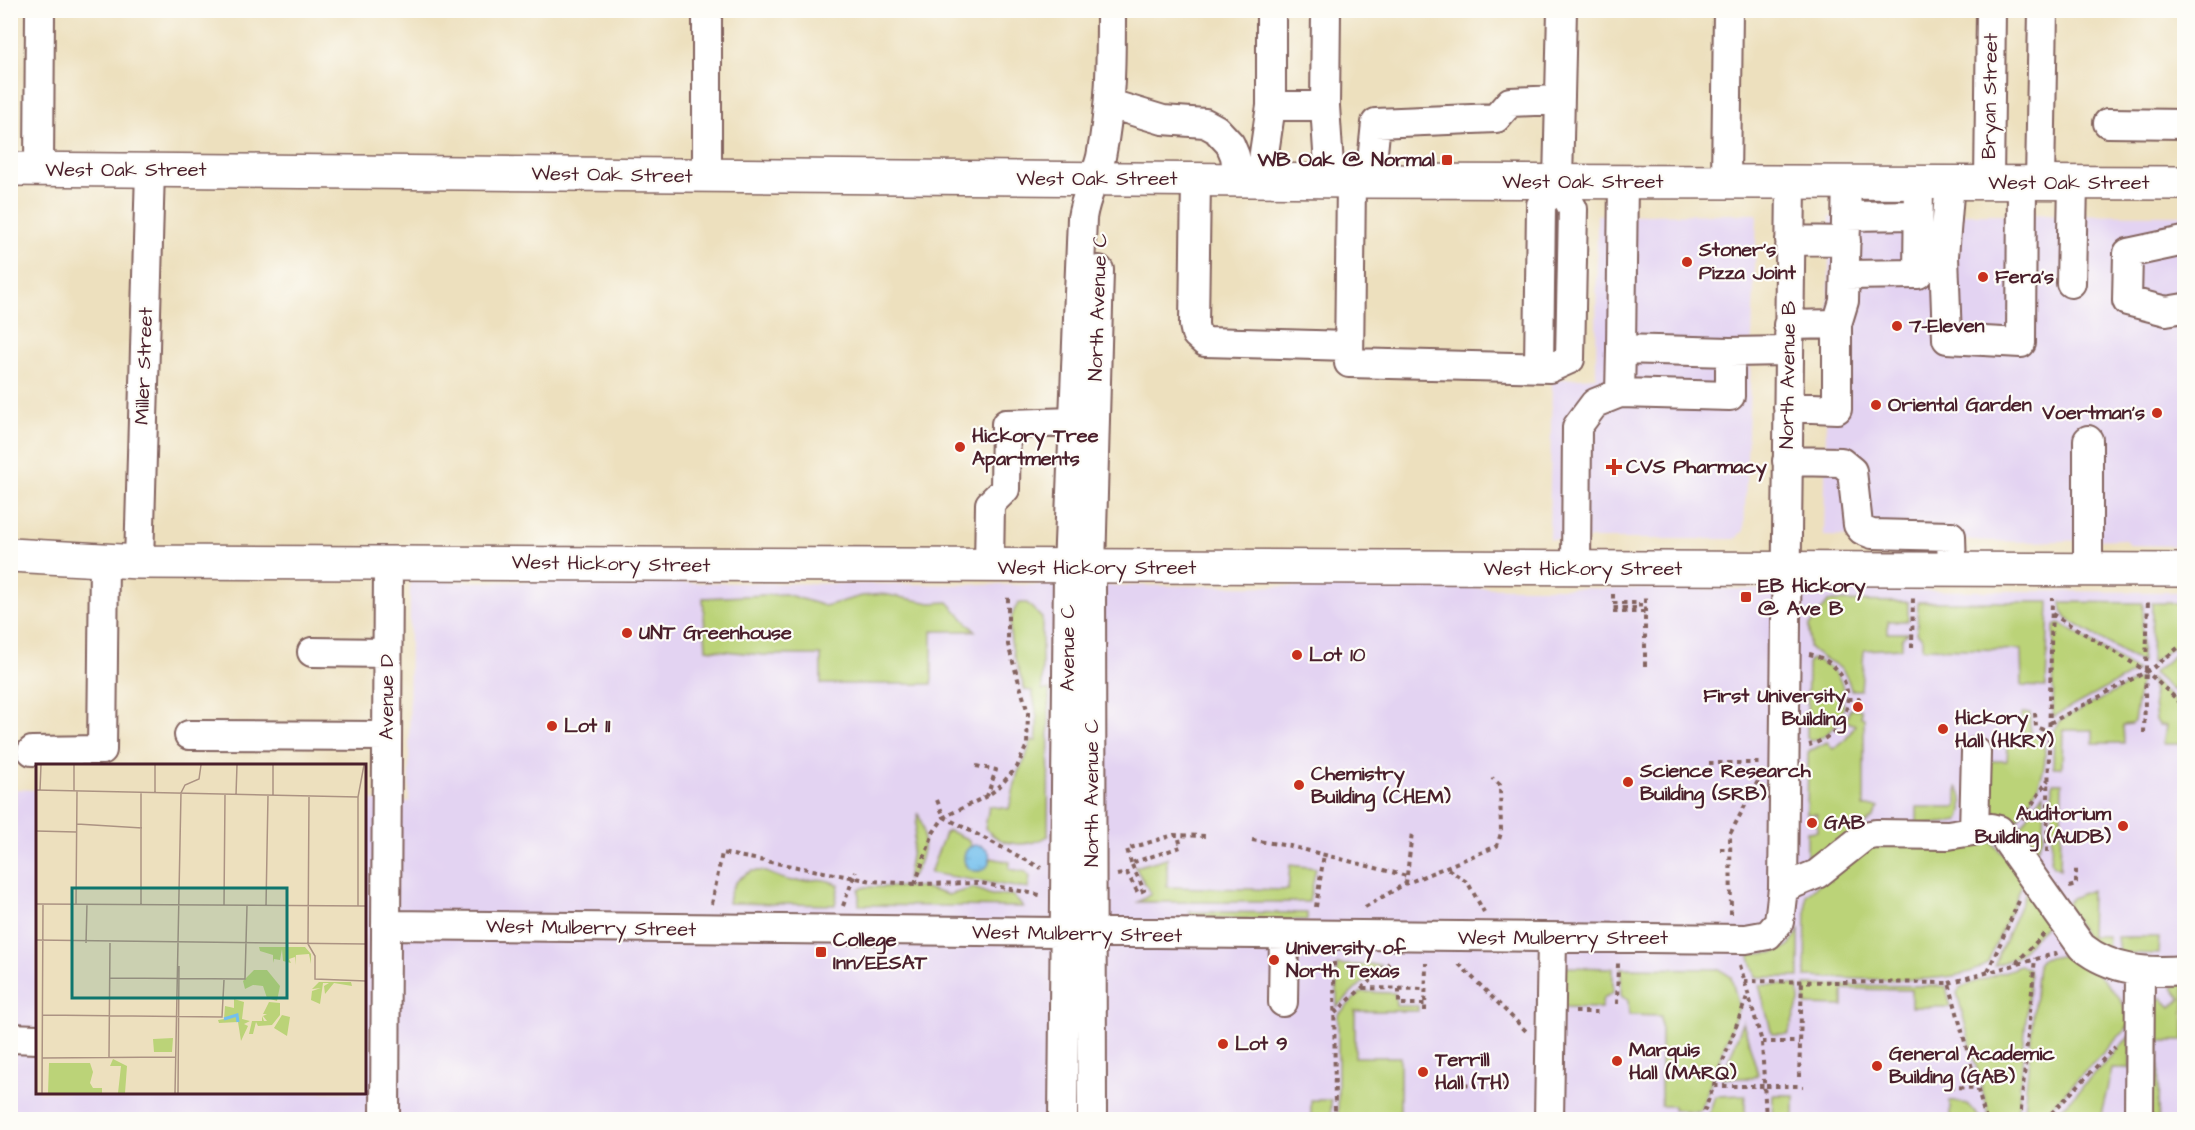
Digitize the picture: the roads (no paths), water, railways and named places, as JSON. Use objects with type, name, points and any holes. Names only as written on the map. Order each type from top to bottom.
[{"type":"main road","name":"West Oak Street","points":[[25,169],[1350,181],[2184,183]]},
{"type":"main road","name":"West Hickory Street","points":[[10,555],[139,562],[1079,568],[2184,570]]},
{"type":"street","points":[[25,169],[40,10]]},
{"type":"street","points":[[707,10],[707,176]]},
{"type":"street","points":[[1079,568],[1074,422],[1082,218],[1085,198],[1100,159],[1110,104],[1111,10]]},
{"type":"street","points":[[1249,180],[1271,106],[1271,10]]},
{"type":"street","points":[[1326,10],[1325,105],[1350,181],[1350,363],[1539,367],[1541,205],[1558,182],[1558,100],[1562,10]]},
{"type":"street","points":[[1726,182],[1728,10]]},
{"type":"street","name":"Bryan Street","points":[[1989,182],[1991,10]]},
{"type":"street","points":[[1935,182],[1944,256],[1947,339],[2021,343],[2043,10]]},
{"type":"street","points":[[1350,181],[1376,123],[1496,118],[1510,102],[1558,100]]},
{"type":"street","points":[[1110,104],[1163,120],[1205,123],[1216,129],[1230,144],[1249,180]]},
{"type":"street","points":[[1271,106],[1325,105]]},
{"type":"street","points":[[2108,123],[2184,124]]},
{"type":"street","name":"Miller Street","points":[[139,562],[150,170]]},
{"type":"street","name":"North Avenue C","points":[[1092,1119],[1078,934],[1079,568],[1100,218],[1100,204],[1093,179]]},
{"type":"street","points":[[1196,180],[1194,325],[1196,334],[1205,342],[1350,346]]},
{"type":"street","name":"North Avenue B","points":[[1768,935],[1779,922],[1783,888],[1791,181]]},
{"type":"street","points":[[1788,407],[1837,409],[1837,324],[1844,302],[1847,181]]},
{"type":"street","points":[[1620,393],[1623,182]]},
{"type":"street","points":[[1845,275],[1918,274],[1918,215],[1935,182]]},
{"type":"street","points":[[2071,283],[2073,183]]},
{"type":"street","points":[[1790,240],[1918,215]]},
{"type":"street","points":[[2184,241],[2128,253],[2127,302],[2166,311],[2184,308]]},
{"type":"street","points":[[1621,349],[1730,352],[1837,324]]},
{"type":"street","points":[[1576,569],[1578,427],[1595,403],[1620,393],[1730,396],[1730,352]]},
{"type":"street","points":[[989,567],[990,504],[1005,489],[1006,424],[1074,422]]},
{"type":"street","points":[[2088,440],[2088,569]]},
{"type":"street","points":[[1787,461],[1841,462],[1847,465],[1852,471],[1858,525],[1862,530],[1872,534],[1951,536],[1952,569]]},
{"type":"street","points":[[32,751],[102,750],[104,560]]},
{"type":"street","name":"Avenue D","points":[[385,1119],[375,1045],[386,925],[388,562]]},
{"type":"street","points":[[312,652],[387,653]]},
{"type":"street","points":[[189,735],[387,736]]},
{"type":"street","points":[[1974,831],[1976,752]]},
{"type":"street","points":[[1783,888],[1817,874],[1865,836],[1876,834],[1948,835],[1999,830],[2008,839],[2082,947],[2094,956],[2112,964],[2140,971],[2184,970]]},
{"type":"street","name":"West Mulberry Street","points":[[386,925],[1552,938],[1746,939],[1768,935]]},
{"type":"street","points":[[1063,1119],[1078,934]]},
{"type":"street","points":[[1283,1002],[1284,936]]},
{"type":"street","points":[[1549,1119],[1552,938]]},
{"type":"street","points":[[2139,1119],[2140,971]]},
{"type":"street","points":[[10,1038],[36,1039]]},
{"type":"water","points":[[977,845],[986,849],[990,858],[986,867],[977,871],[968,867],[964,858],[968,849]]},
{"type":"place","name":"WB Oak @ Normal","points":[[1447,160]]},
{"type":"place","name":"Stoner’s Pizza Joint","points":[[1687,262]]},
{"type":"place","name":"Fera's","points":[[1983,277]]},
{"type":"place","name":"7-Eleven","points":[[1897,326]]},
{"type":"place","name":"Oriental Garden","points":[[1876,405]]},
{"type":"place","name":"Voertman's","points":[[2157,413]]},
{"type":"place","name":"Hickory Tree Apartments","points":[[960,447]]},
{"type":"place","name":"CVS Pharmacy","points":[[1614,467]]},
{"type":"place","name":"EB Hickory @ Ave B","points":[[1746,597]]},
{"type":"place","name":"UNT Greenhouse","points":[[627,633]]},
{"type":"place","name":"Lot 10","points":[[1297,655]]},
{"type":"place","name":"First University Building","points":[[1858,707]]},
{"type":"place","name":"Lot 11","points":[[552,726]]},
{"type":"place","name":"Hickory Hall (HKRY)","points":[[1943,729]]},
{"type":"place","name":"Science Research Building (SRB)","points":[[1628,782]]},
{"type":"place","name":"Chemistry Building (CHEM)","points":[[1299,785]]},
{"type":"place","name":"GAB","points":[[1812,823]]},
{"type":"place","name":"Auditorium Building (AUDB)","points":[[2123,826]]},
{"type":"place","name":"College Inn/EESAT","points":[[821,952]]},
{"type":"place","name":"University of North Texas","points":[[1274,960]]},
{"type":"place","name":"Lot 9","points":[[1223,1044]]},
{"type":"place","name":"Marquis Hall (MARQ)","points":[[1617,1061]]},
{"type":"place","name":"General Academic Building (GAB)","points":[[1877,1066]]},
{"type":"place","name":"Terrill Hall (TH)","points":[[1423,1072]]}]
